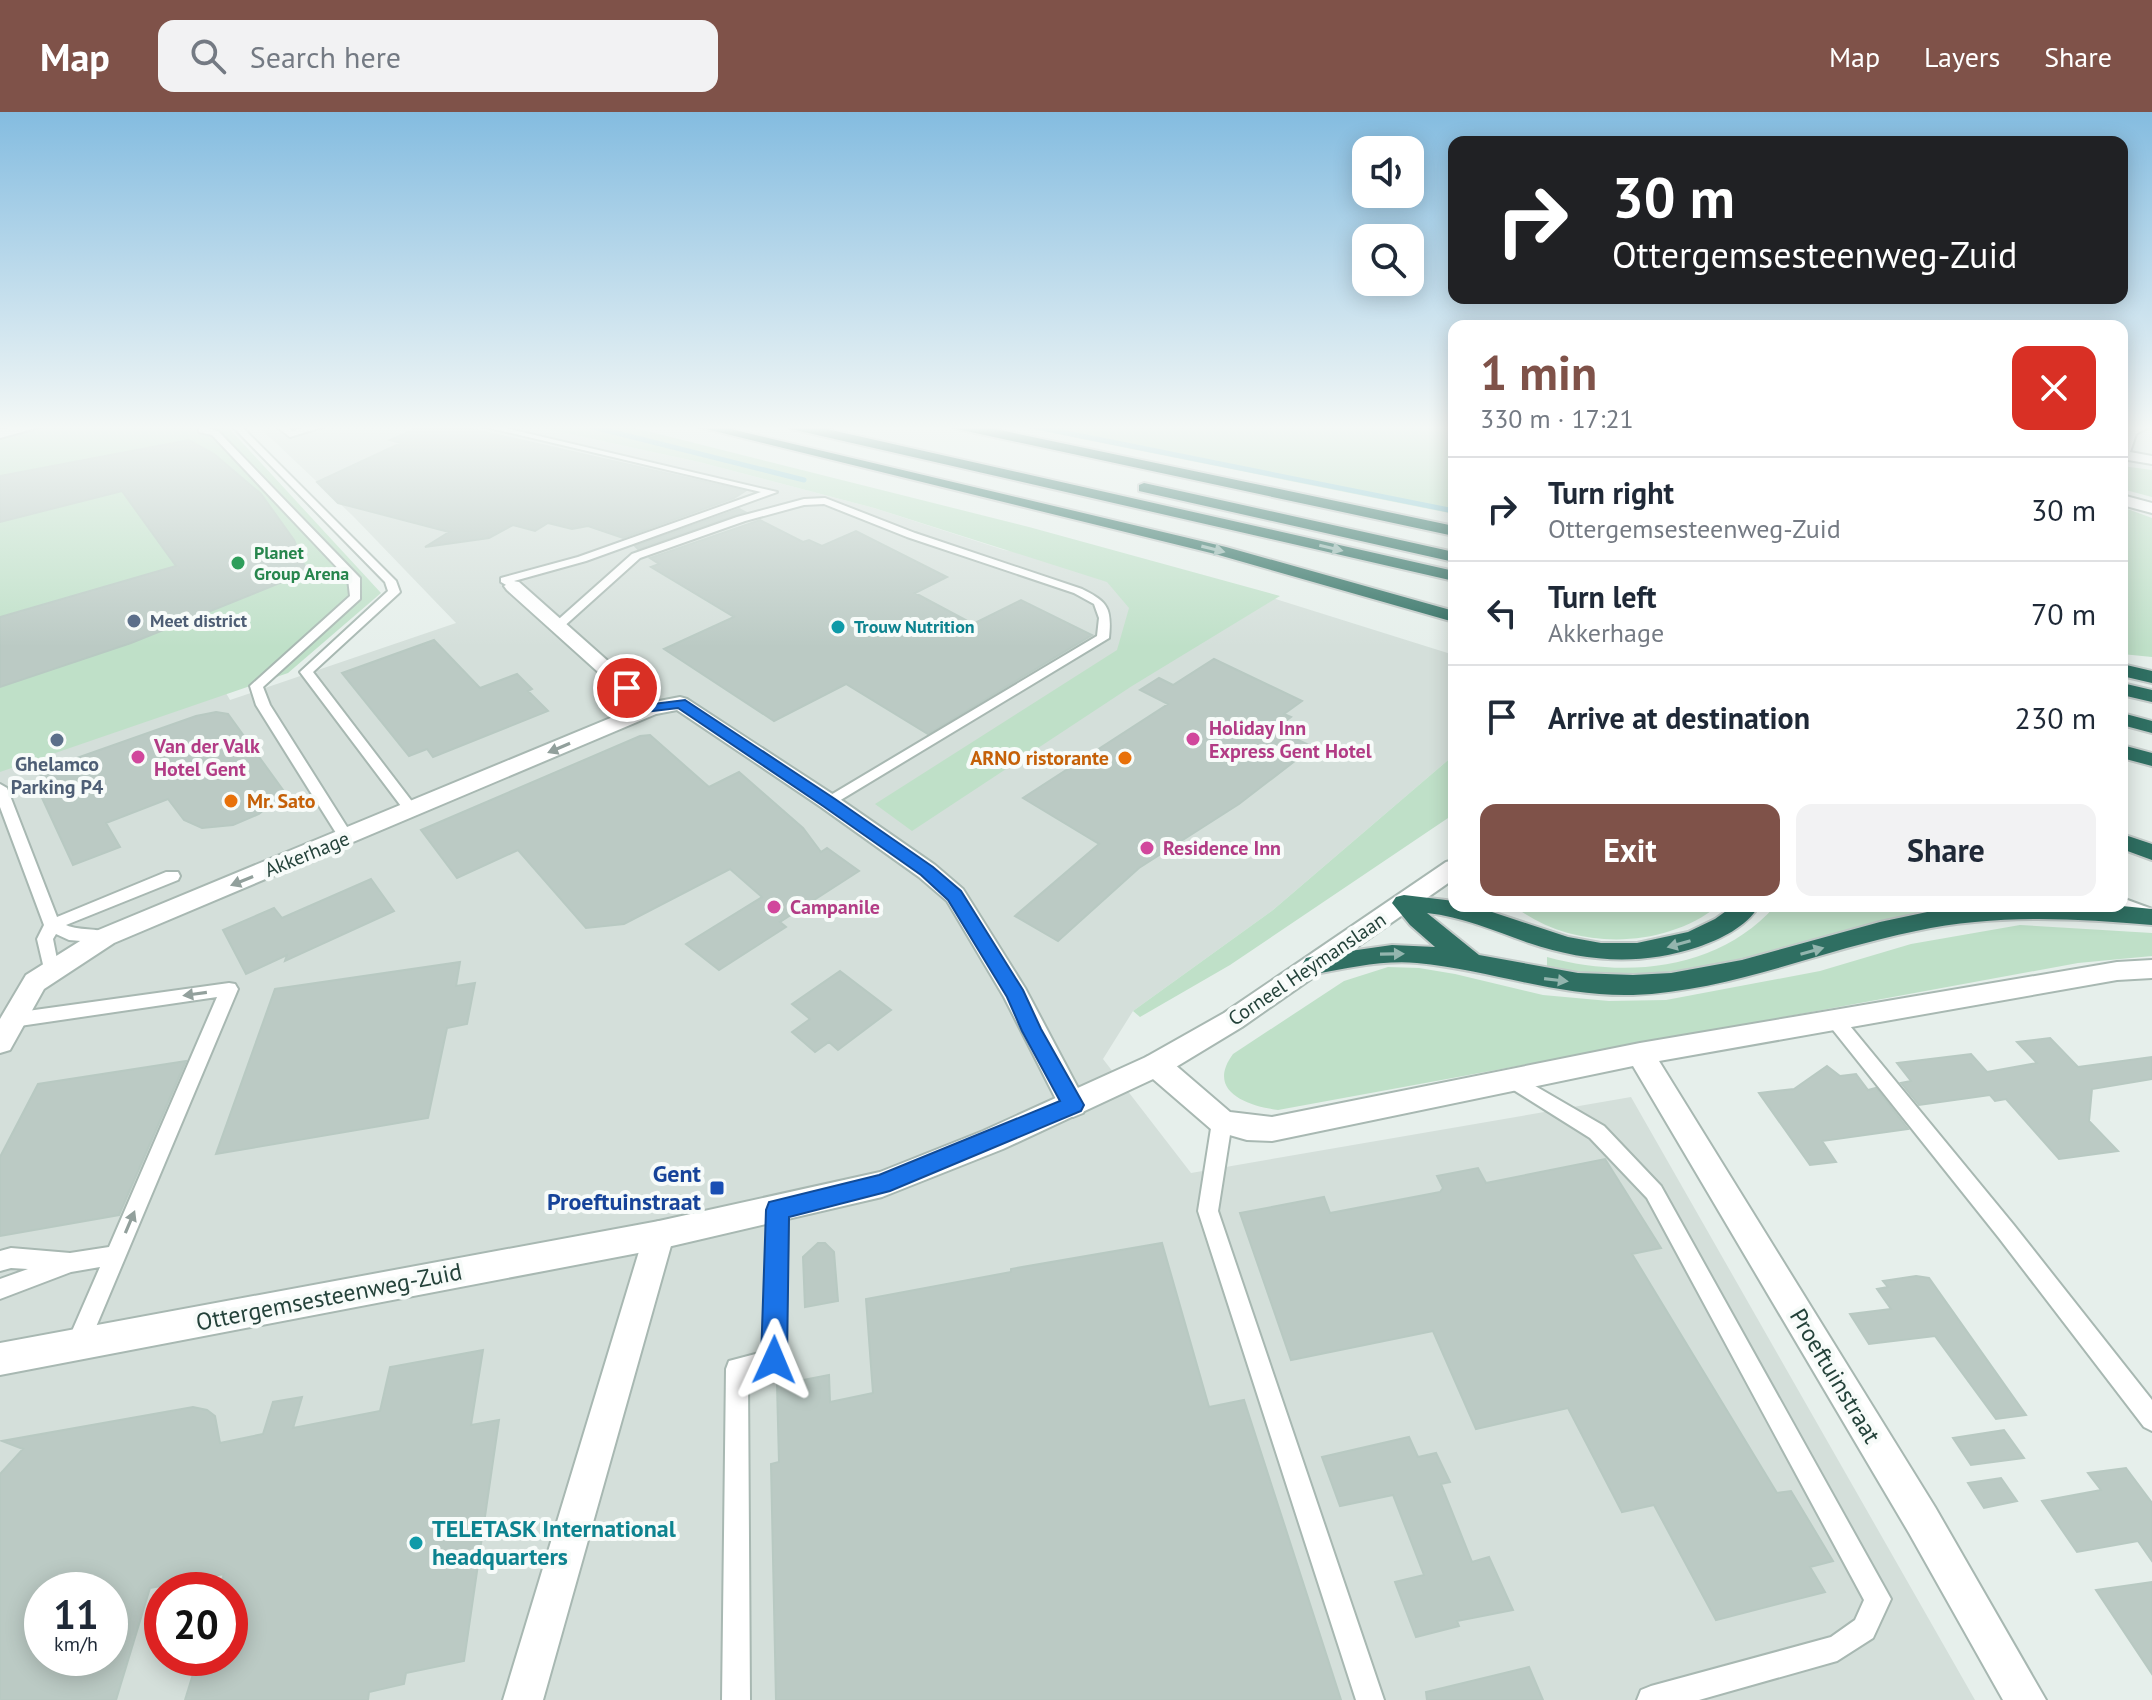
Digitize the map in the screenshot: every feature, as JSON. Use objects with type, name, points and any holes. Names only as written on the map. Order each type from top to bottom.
[{"type":"highway","points":[[1011,499],[1448,615]]},
{"type":"highway","points":[[1116,499],[1448,575]]},
{"type":"highway","points":[[1193,499],[1448,556]]},
{"type":"highway","points":[[1306,499],[1448,529]]},
{"type":"highway","points":[[1369,592],[1448,623]]},
{"type":"highway","points":[[2128,661],[2152,663]]},
{"type":"highway","points":[[2128,671],[2152,677]]},
{"type":"highway","points":[[2128,690],[2152,696]]},
{"type":"highway","points":[[2128,721],[2152,727]]},
{"type":"highway","points":[[2128,753],[2152,760]]},
{"type":"highway","points":[[2128,830],[2152,837]]},
{"type":"highway","points":[[2128,843],[2152,852]]},
{"type":"highway","points":[[1404,903],[1448,907]]},
{"type":"highway","points":[[1404,903],[1445,944],[1480,964]]},
{"type":"highway","points":[[1467,912],[1548,942],[1601,953],[1630,954],[1693,940],[1721,927],[1740,912]]},
{"type":"highway","points":[[1503,912],[1548,942]]},
{"type":"highway","points":[[1315,965],[1387,953],[1416,954],[1548,979],[1631,985],[1742,971],[1915,923],[1962,914],[1998,912]]},
{"type":"highway","points":[[2094,912],[2152,916]]},
{"type":"street","points":[[2128,502],[2152,508]]},
{"type":"street","points":[[513,586],[650,709]]},
{"type":"street","name":"Akkerhage","points":[[0,1043],[35,982],[105,937],[650,709],[680,703],[829,802],[927,871],[955,895],[1016,995],[1073,1105]]},
{"type":"street","name":"Corneel Heymanslaan","points":[[1156,1065],[1233,1020],[1448,872]]},
{"type":"street","points":[[1156,1065],[1222,1122],[1247,1128],[1272,1129],[1640,1054],[2117,971],[2152,969]]},
{"type":"street","name":"Proeftuinstraat","points":[[1640,1054],[1922,1520],[2026,1700]]},
{"type":"street","name":"Ottergemsesteenweg-Zuid","points":[[0,1359],[659,1235],[882,1184],[1073,1105],[1156,1065]]},
{"type":"street","points":[[523,1700],[659,1235]]},
{"type":"lane","points":[[278,499],[354,578],[356,597],[256,686],[263,705],[346,838]]},
{"type":"lane","points":[[309,499],[390,581],[394,592],[306,672],[412,811]]},
{"type":"lane","points":[[513,586],[505,580],[582,559],[752,499]]},
{"type":"lane","points":[[557,626],[636,556],[741,519],[804,502],[825,501],[911,535],[1067,587],[1099,602],[1105,618],[1103,638],[829,802]]},
{"type":"lane","points":[[0,788],[52,925],[69,934],[105,937]]},
{"type":"lane","points":[[51,969],[45,939],[52,925],[172,876]]},
{"type":"lane","points":[[2128,906],[2152,916]]},
{"type":"lane","points":[[13,1020],[229,989],[77,1345]]},
{"type":"lane","points":[[1835,1020],[2016,1243],[2152,1419]]},
{"type":"lane","points":[[1511,1079],[1597,1132],[1654,1192],[1878,1599],[1864,1629],[1837,1648],[1651,1700]]},
{"type":"lane","points":[[1222,1122],[1208,1211],[1370,1700]]},
{"type":"lane","points":[[736,1700],[737,1369],[774,1360],[778,1210]]},
{"type":"lane","points":[[0,1289],[70,1263],[116,1255]]},
{"type":"lane","points":[[0,1261],[11,1258],[70,1263]]},
{"type":"shaded area","points":[[335,499],[840,499],[1004,550],[1231,585],[1448,653],[1448,760],[1273,910],[1133,1011],[1103,1059],[1191,1173],[1631,1097],[1975,1700],[0,1700],[0,758],[219,681],[230,700],[456,623]]},
{"type":"green space","points":[[0,499],[294,499],[381,593],[288,673],[0,772]]},
{"type":"green space","points":[[840,499],[918,499],[1280,596],[1132,686],[912,831],[875,804],[1117,650],[1129,608],[1107,582]]},
{"type":"green space","points":[[1380,499],[1448,499],[1448,513]]},
{"type":"green space","points":[[2128,509],[2152,518],[2152,657],[2128,655]]},
{"type":"green space","points":[[1448,760],[1448,818],[1230,965],[1140,1017],[1133,1011],[1273,910]]},
{"type":"green space","points":[[1524,912],[1709,912],[1670,931],[1616,939],[1561,931]]},
{"type":"green space","points":[[1768,912],[1921,912],[1751,959],[1672,974],[1610,977],[1547,966],[1547,957],[1608,967],[1670,964],[1727,944]]},
{"type":"green space","points":[[2020,925],[2152,933],[2152,956],[2078,963],[1278,1110],[1244,1101],[1227,1087],[1224,1078],[1233,1054],[1344,981],[1388,967],[1455,974],[1543,995],[1609,1001],[1666,1000],[1820,971],[1911,944]]},
{"type":"building","name":"Planet Group Arena","points":[[0,499],[90,499],[0,522]]},
{"type":"building","name":"Planet Group Arena","points":[[128,499],[265,499],[294,540],[307,572],[131,643],[0,687],[0,617],[176,566]]},
{"type":"building","points":[[334,499],[731,499],[623,538],[588,526],[572,529],[548,523],[535,531],[513,525],[489,538],[425,547],[449,532],[338,503]]},
{"type":"building","points":[[739,509],[745,512],[638,549],[635,546]]},
{"type":"building","name":"Trouw Nutrition","points":[[760,520],[803,542],[809,540],[822,546],[856,531],[947,577],[915,593],[973,624],[1021,600],[1092,635],[928,734],[846,684],[774,721],[664,649],[734,617],[651,567],[659,564],[650,558]]},
{"type":"building","points":[[434,640],[480,688],[517,674],[532,689],[528,691],[548,711],[433,757],[427,749],[409,756],[342,673]]},
{"type":"building","points":[[1214,659],[1302,701],[1284,714],[1291,717],[1275,729],[1313,747],[1239,804],[1139,868],[1058,941],[1015,916],[1099,844],[1023,798],[1168,704],[1140,690],[1159,678],[1173,685]]},
{"type":"building","points":[[216,712],[228,714],[283,790],[270,805],[259,814],[233,825],[202,828],[184,820],[168,799],[106,823],[120,847],[73,865],[37,787],[38,778],[54,766],[196,716]]},
{"type":"building","points":[[650,735],[709,787],[739,772],[803,828],[821,852],[827,848],[859,871],[780,922],[786,927],[719,970],[686,944],[762,897],[730,869],[624,924],[586,928],[518,850],[457,878],[421,830],[640,736]]},
{"type":"building","points":[[371,879],[394,911],[285,961],[287,955],[246,974],[223,930],[274,908],[282,918]]},
{"type":"building","points":[[460,962],[456,986],[475,983],[467,1024],[447,1028],[428,1118],[216,1154],[275,989]]},
{"type":"building","name":"Campanile","points":[[840,971],[891,1010],[838,1050],[829,1042],[815,1052],[792,1032],[810,1019],[792,1004]]},
{"type":"building","points":[[2050,1038],[2078,1067],[2152,1057],[2152,1079],[2092,1089],[2089,1121],[2118,1151],[2059,1159],[2006,1099],[1995,1101],[1990,1095],[1919,1105],[1901,1083],[1911,1081],[1897,1063],[1971,1054],[1987,1072],[2037,1063],[2017,1042]]},
{"type":"building","points":[[186,1061],[119,1215],[0,1236],[0,1157],[38,1084]]},
{"type":"building","points":[[1827,1066],[1840,1076],[1856,1074],[1868,1090],[1876,1088],[1908,1129],[1822,1141],[1836,1162],[1810,1165],[1759,1093],[1794,1089]]},
{"type":"building","points":[[1605,1159],[1661,1248],[1632,1254],[1777,1493],[1791,1491],[1833,1561],[1810,1567],[1825,1592],[1716,1620],[1654,1505],[1622,1512],[1568,1408],[1476,1429],[1433,1331],[1291,1360],[1240,1213],[1324,1197],[1330,1213],[1440,1192],[1443,1188],[1437,1176],[1478,1168],[1486,1183]]},
{"type":"building","points":[[818,1243],[825,1243],[834,1252],[838,1301],[805,1307],[803,1257]]},
{"type":"building","points":[[1162,1243],[1209,1407],[1244,1400],[1341,1700],[776,1700],[771,1464],[779,1462],[777,1385],[829,1375],[830,1402],[873,1393],[866,1299],[1011,1272],[1011,1269]]},
{"type":"building","points":[[1916,1276],[1929,1278],[2026,1415],[1996,1419],[1935,1336],[1869,1344],[1850,1314],[1891,1309],[1877,1289],[1888,1287],[1883,1281]]},
{"type":"building","points":[[483,1350],[471,1425],[499,1420],[464,1661],[406,1673],[404,1684],[369,1692],[368,1700],[185,1700],[192,1676],[248,1676],[248,1572],[144,1572],[144,1608],[128,1660],[128,1572],[24,1572],[24,1676],[123,1676],[116,1700],[0,1700],[0,1474],[23,1449],[2,1441],[193,1407],[207,1410],[215,1416],[220,1443],[263,1434],[273,1402],[302,1397],[293,1428],[380,1411],[390,1367]]},
{"type":"building","points":[[2004,1430],[2024,1458],[1971,1465],[1953,1438]]},
{"type":"building","points":[[1409,1437],[1418,1457],[1436,1453],[1450,1482],[1441,1484],[1472,1562],[1489,1557],[1513,1610],[1457,1621],[1459,1626],[1416,1637],[1395,1582],[1424,1575],[1393,1495],[1340,1506],[1322,1457]]},
{"type":"building","points":[[2126,1468],[2152,1503],[2152,1561],[2138,1541],[2077,1552],[2042,1501],[2101,1490],[2088,1473]]},
{"type":"building","points":[[2001,1478],[2017,1501],[1984,1508],[1968,1483]]},
{"type":"building","points":[[2152,1582],[2152,1674],[2096,1590]]},
{"type":"building","points":[[1529,1667],[1543,1700],[1427,1700],[1426,1692]]},
{"type":"waterway","points":[[1395,499],[1448,510]]},
{"type":"place","name":"Planet Group Arena","points":[[238,563]]},
{"type":"place","name":"Meet district","points":[[134,621]]},
{"type":"place","name":"Trouw Nutrition","points":[[838,627]]},
{"type":"place","name":"Holiday Inn Express Gent Hotel","points":[[1193,739]]},
{"type":"place","name":"Ghelamco Parking P4","points":[[57,740]]},
{"type":"place","name":"Van der Valk Hotel Gent","points":[[138,757]]},
{"type":"place","name":"ARNO ristorante","points":[[1125,758]]},
{"type":"place","name":"Mr. Sato","points":[[231,801]]},
{"type":"place","name":"Residence Inn","points":[[1147,848]]},
{"type":"place","name":"Campanile","points":[[774,907]]},
{"type":"place","name":"Gent Proeftuinstraat","points":[[717,1188]]},
{"type":"place","name":"TELETASK International headquarters","points":[[416,1543]]},
{"type":"route","points":[[627,688],[650,709],[680,703],[829,802],[927,871],[955,895],[1016,995],[1073,1105],[882,1184],[778,1210],[774,1360]]}]
